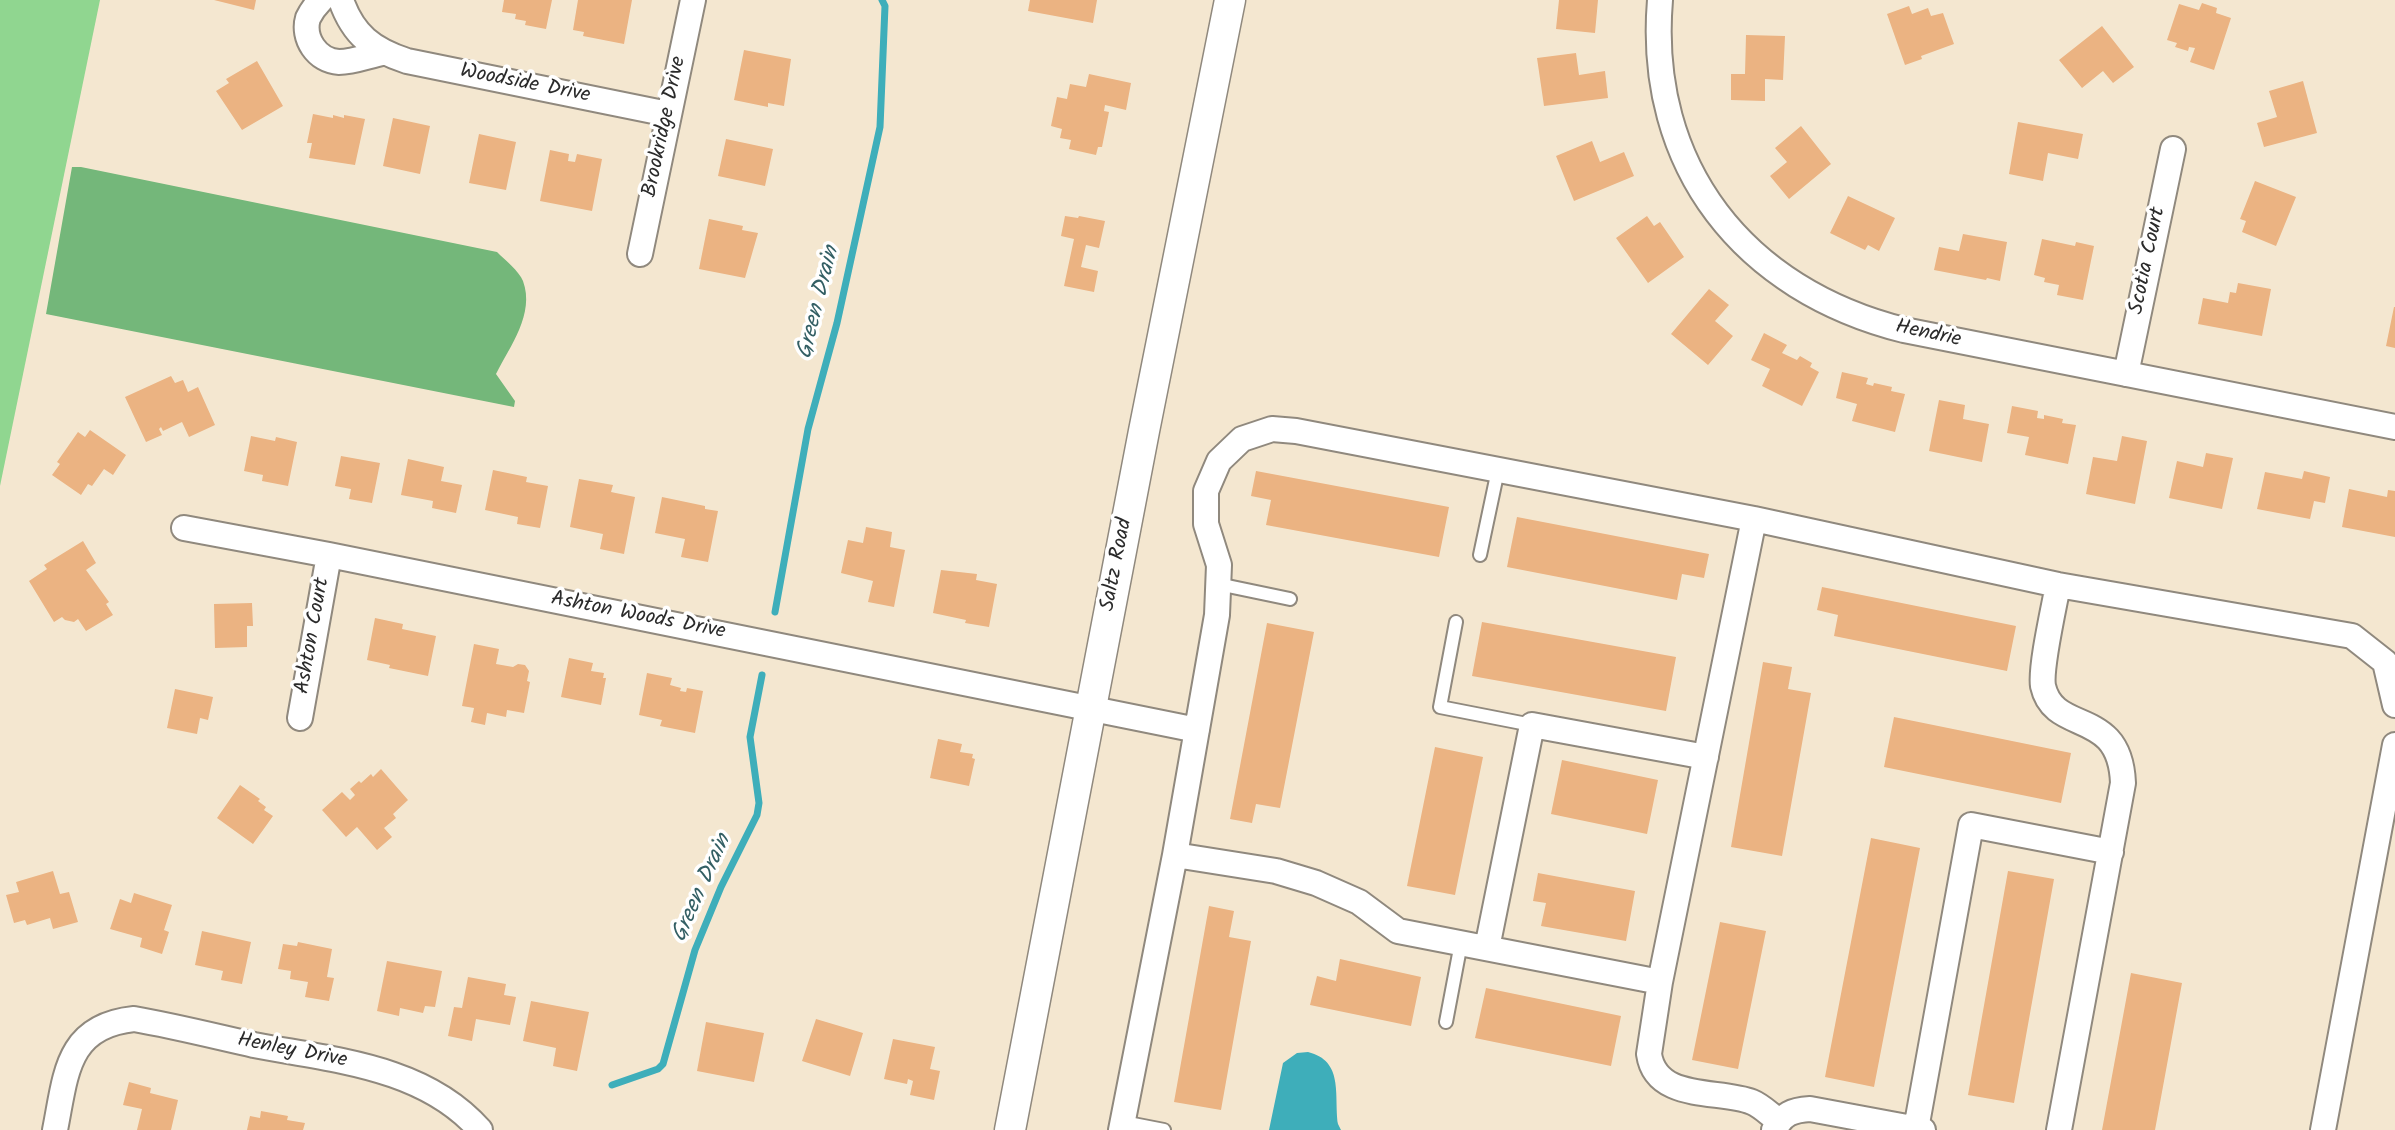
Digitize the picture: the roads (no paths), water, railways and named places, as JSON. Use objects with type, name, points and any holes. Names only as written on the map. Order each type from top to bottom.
[{"type":"street","name":"Woodside Drive","points":[[321,0],[309,18],[307,27],[311,45],[318,54],[340,62],[382,53]]},
{"type":"street","name":"Woodside Drive","points":[[341,0],[354,27],[382,53],[407,61],[668,114]]},
{"type":"street","name":"Brookridge Drive","points":[[640,254],[692,0]]},
{"type":"street","name":"Saltz Road","points":[[1010,1130],[1230,0]]},
{"type":"street","name":"Hendrie","points":[[1660,0],[1658,49],[1663,89],[1672,128],[1689,169],[1717,214],[1745,246],[1780,275],[1818,300],[1877,324],[2395,427]]},
{"type":"street","name":"Scotia Court","points":[[2126,374],[2173,149]]},
{"type":"street","points":[[1122,1126],[1217,615],[1219,565],[1206,524],[1206,491],[1219,461],[1242,439],[1272,429],[1296,431],[1754,519],[2058,585],[2352,636],[2385,662],[2395,705]]},
{"type":"street","points":[[1754,519],[1648,1044],[1650,1061],[1657,1073],[1671,1085],[1682,1089],[1750,1101],[1776,1126],[1792,1111],[1810,1109],[1919,1129],[1971,825],[2111,852]]},
{"type":"street","name":"Ashton Woods Drive","points":[[184,528],[1197,730]]},
{"type":"street","name":"Ashton Court","points":[[300,718],[329,555]]},
{"type":"street","points":[[2058,585],[2043,685],[2052,705],[2061,713],[2102,732],[2113,745],[2119,756],[2123,783],[2059,1130]]},
{"type":"street","points":[[1487,948],[1532,725],[1706,757]]},
{"type":"street","points":[[2323,1130],[2395,745]]},
{"type":"street","points":[[1174,855],[1276,871],[1316,883],[1359,902],[1398,931],[1660,982]]},
{"type":"street","name":"Henley Drive","points":[[55,1130],[66,1071],[72,1055],[90,1034],[117,1021],[134,1020],[372,1068],[414,1082],[440,1096],[480,1130]]},
{"type":"lane","points":[[1480,555],[1498,470]]},
{"type":"lane","points":[[1218,584],[1290,599]]},
{"type":"lane","points":[[1456,622],[1440,706],[1532,725]]},
{"type":"lane","points":[[1446,1022],[1461,943]]},
{"type":"lane","points":[[1122,1126],[1164,1130]]},
{"type":"water","points":[[1308,1052],[1319,1056],[1332,1071],[1341,1130],[1269,1130],[1283,1063],[1297,1053]]},
{"type":"waterway","name":"Green Drain","points":[[775,612],[808,429],[837,323],[880,127],[885,6],[882,0]]},
{"type":"waterway","name":"Green Drain","points":[[612,1085],[658,1069],[663,1064],[695,950],[721,887],[757,815],[759,803],[750,737],[762,675]]}]
